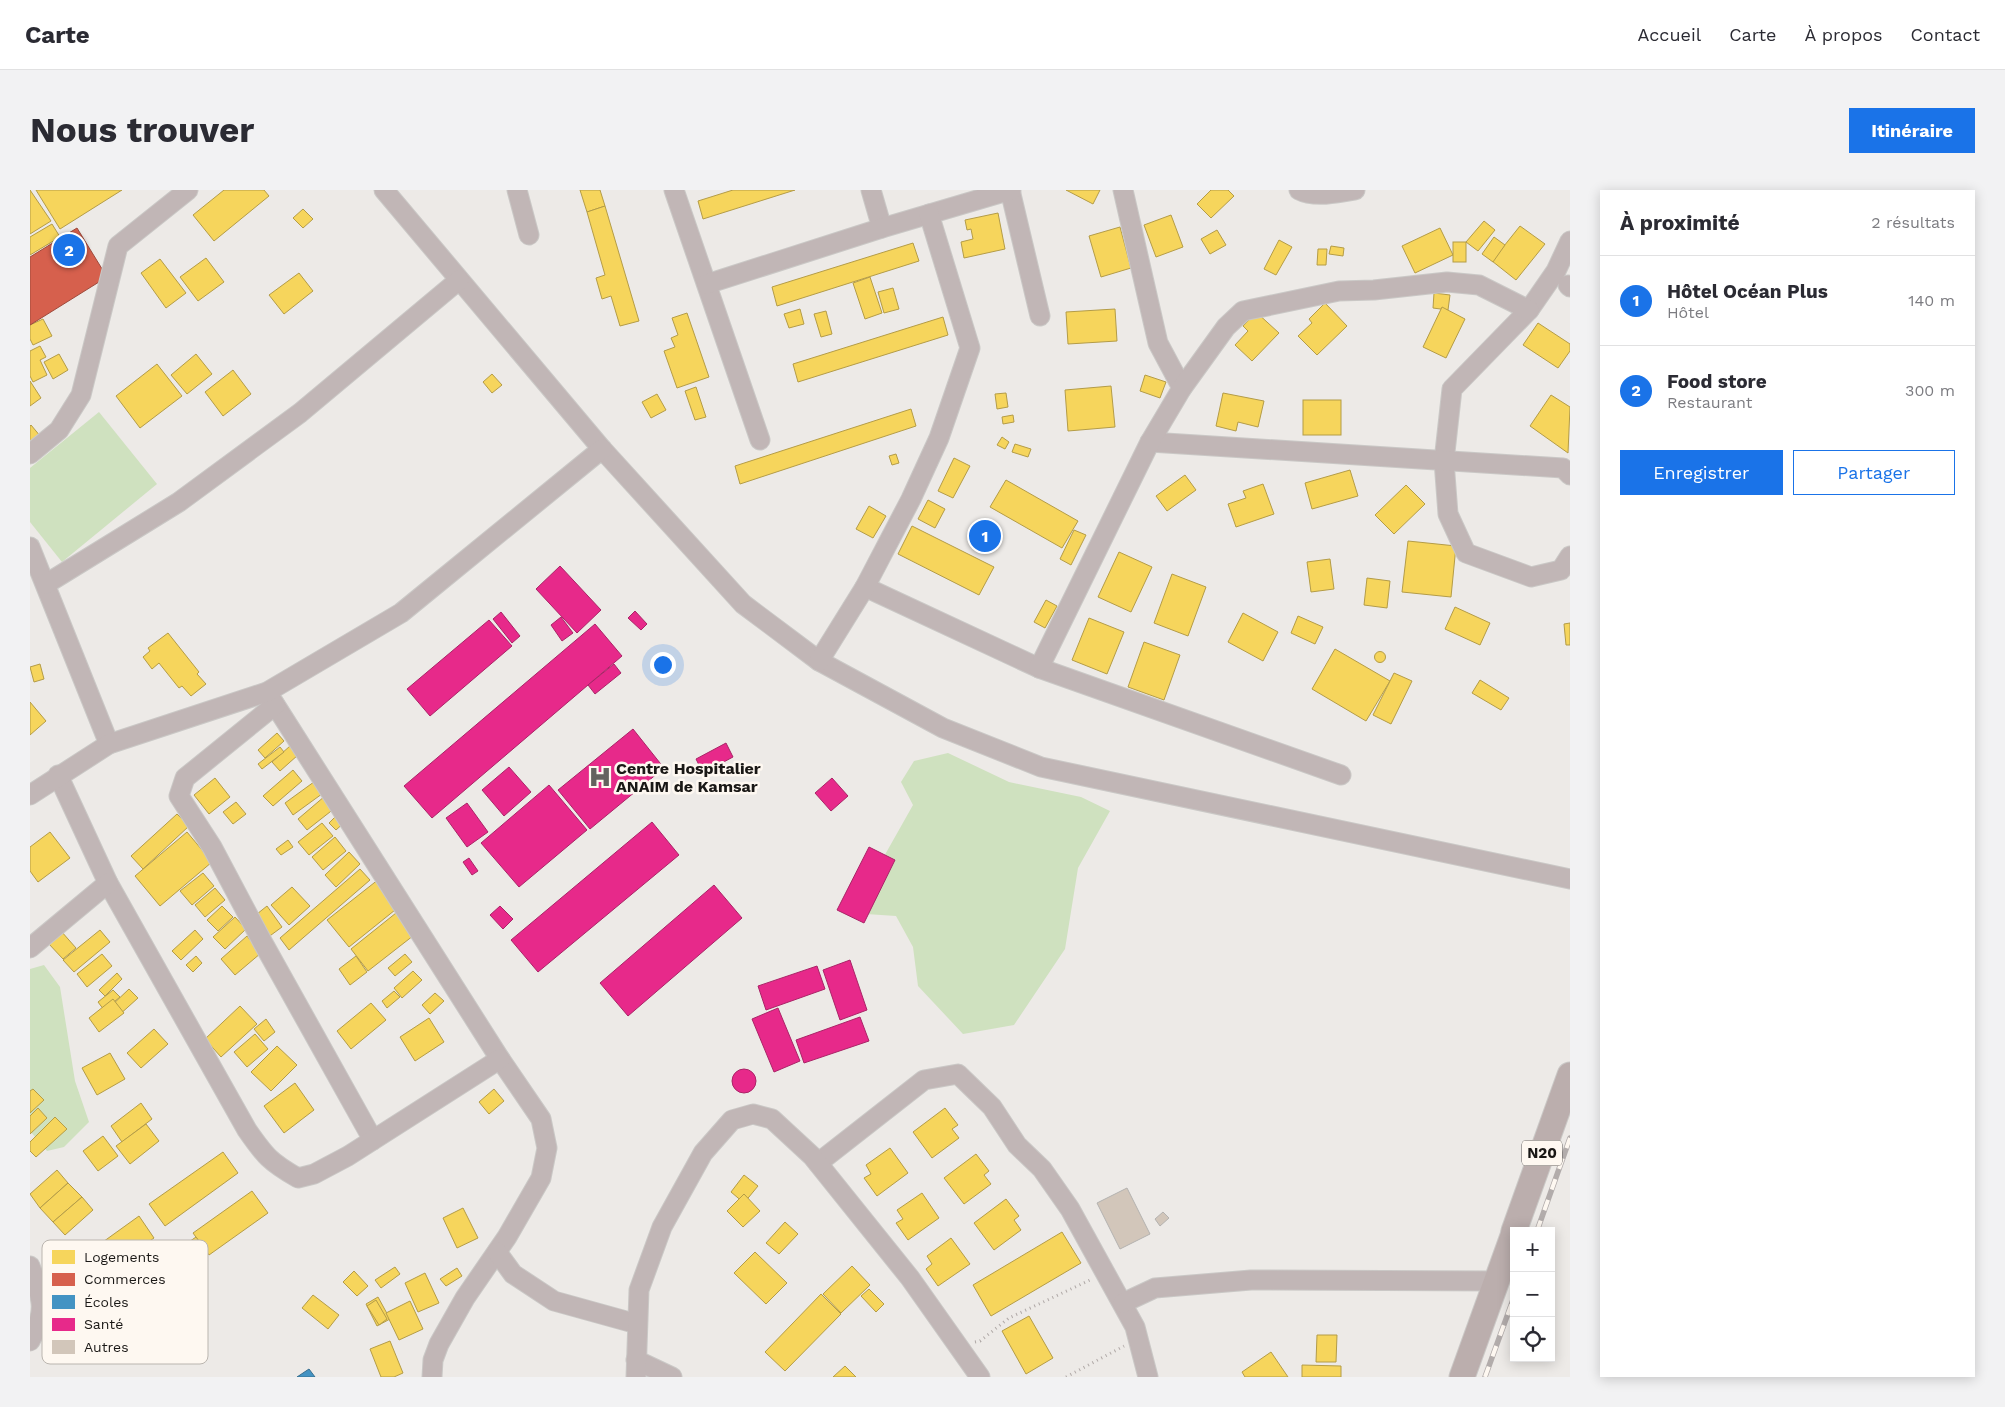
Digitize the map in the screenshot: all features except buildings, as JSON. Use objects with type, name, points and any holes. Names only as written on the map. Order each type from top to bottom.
[{"type":"main road","name":"N20","points":[[1516,1227],[1570,1075]]},
{"type":"main road","name":"N20","points":[[1462,1377],[1510,1244]]},
{"type":"street","points":[[30,454],[59,430],[81,395],[118,246],[188,190]]},
{"type":"street","points":[[384,190],[602,450],[743,604],[819,661],[943,728],[1041,766],[1570,879]]},
{"type":"street","points":[[517,190],[528,235]]},
{"type":"street","points":[[674,190],[760,440]]},
{"type":"street","points":[[871,190],[882,228]]},
{"type":"street","points":[[707,284],[882,228],[1010,190],[1040,316]]},
{"type":"street","points":[[1123,190],[1158,343],[1182,388]]},
{"type":"street","points":[[1299,190],[1304,193],[1328,193],[1355,190]]},
{"type":"street","points":[[819,661],[865,587],[911,499],[939,438],[970,348],[929,214]]},
{"type":"street","points":[[1570,241],[1556,272],[1529,310],[1452,389],[1444,461],[1448,514],[1466,552],[1531,578],[1561,570],[1570,556]]},
{"type":"street","points":[[46,584],[188,496],[300,413],[459,280]]},
{"type":"street","points":[[1039,668],[1150,442],[1182,388],[1226,327],[1244,311],[1260,306],[1339,291],[1374,290],[1447,282],[1479,286],[1529,310]]},
{"type":"street","points":[[1150,442],[1564,468],[1570,475]]},
{"type":"street","points":[[373,1140],[262,943],[212,847],[179,796],[185,778],[271,699],[401,613],[602,450]]},
{"type":"street","points":[[31,553],[46,584],[109,744]]},
{"type":"street","points":[[865,587],[1039,668],[1342,775]]},
{"type":"street","points":[[30,796],[58,775],[109,744],[271,699]]},
{"type":"street","points":[[271,699],[500,1059],[541,1119],[547,1148],[541,1178],[497,1252],[465,1298],[438,1344],[433,1360],[432,1377]]},
{"type":"street","points":[[58,775],[108,883],[247,1130],[266,1158],[298,1178],[314,1174],[373,1140],[500,1059]]},
{"type":"street","points":[[30,948],[108,883]]},
{"type":"street","points":[[818,1163],[924,1080],[958,1074],[992,1107],[1017,1145],[1042,1169],[1070,1209],[1123,1303],[1134,1327],[1148,1377]]},
{"type":"street","points":[[672,1377],[636,1369],[639,1290],[662,1227],[702,1153],[732,1120],[753,1114],[772,1119],[792,1136],[818,1163],[910,1278],[980,1377]]},
{"type":"street","points":[[497,1252],[513,1274],[554,1301],[638,1324]]},
{"type":"street","points":[[30,1266],[42,1297]]},
{"type":"street","points":[[1123,1303],[1155,1288],[1251,1280],[1497,1281]]},
{"type":"street","points":[[30,1341],[38,1328],[42,1306]]},
{"type":"path","points":[[957,1346],[980,1340],[1009,1318],[1106,1273]]},
{"type":"path","points":[[1066,1377],[1138,1340]]},
{"type":"green space","points":[[99,412],[157,484],[62,562],[30,522],[30,468]]},
{"type":"green space","points":[[948,753],[1009,782],[1081,797],[1110,811],[1078,868],[1065,949],[1014,1025],[963,1034],[918,986],[913,947],[896,916],[866,914],[860,899],[913,805],[901,782],[914,761]]},
{"type":"green space","points":[[44,965],[60,987],[75,1081],[89,1122],[64,1147],[47,1151],[30,1131],[30,969]]},
{"type":"railway","points":[[1538,1227],[1570,1138]]},
{"type":"railway","points":[[1485,1377],[1510,1308]]},
{"type":"place","name":"Food store","points":[[69,250]]},
{"type":"place","name":"Hôtel Océan Plus","points":[[985,536]]},
{"type":"place","name":"Centre Hospitalier ANAIM de Kamsar","points":[[600,777]]}]
